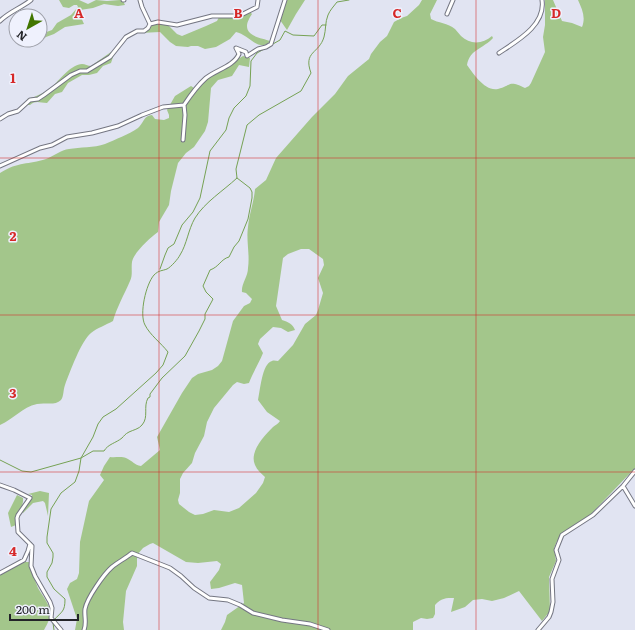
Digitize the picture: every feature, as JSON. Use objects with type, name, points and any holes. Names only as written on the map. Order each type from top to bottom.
[{"type":"street","points":[[0,21],[9,13],[31,0]]},
{"type":"street","points":[[140,0],[150,24]]},
{"type":"street","points":[[0,119],[8,114],[18,111],[30,100],[38,99],[71,75],[80,71],[87,71],[110,57],[126,37],[138,31],[144,31],[150,24],[158,22],[177,25],[212,16],[239,16],[257,7],[258,0]]},
{"type":"street","points":[[183,140],[185,115],[184,105],[207,77],[238,57],[239,54],[236,48],[246,52],[247,56],[258,49],[266,48],[271,44],[285,0]]},
{"type":"street","points":[[447,14],[453,0]]},
{"type":"street","points":[[499,53],[536,24],[542,13],[542,0]]},
{"type":"street","points":[[0,166],[40,148],[52,146],[67,137],[92,133],[118,126],[142,114],[163,107],[184,105]]},
{"type":"street","points":[[538,630],[549,617],[551,612],[553,602],[552,579],[559,560],[556,550],[562,535],[593,515],[623,486],[635,471]]},
{"type":"street","points":[[0,485],[30,498],[16,518],[18,532],[32,546],[32,566],[35,576],[50,602],[52,608],[51,618],[56,622],[61,630]]},
{"type":"street","points":[[623,486],[635,506]]},
{"type":"street","points":[[0,573],[24,560],[30,544]]},
{"type":"street","points":[[84,630],[86,622],[85,609],[94,589],[111,568],[132,553],[170,568],[208,598],[228,600],[253,613],[282,620],[310,624],[328,630]]},
{"type":"green space","points":[[59,0],[79,0],[88,4],[96,0],[120,0],[123,1],[125,5],[118,6],[104,4],[93,8],[80,10],[79,13],[84,24],[65,27],[48,36],[48,31],[52,30],[57,23],[71,15],[78,7],[77,5],[74,5],[69,8],[63,7]]},
{"type":"green space","points":[[286,0],[305,0],[287,30],[280,20]]},
{"type":"green space","points":[[422,0],[437,0],[430,14],[431,19],[452,27],[468,41],[481,42],[492,36],[493,38],[489,42],[474,52],[467,65],[484,85],[489,88],[498,89],[511,84],[516,84],[525,88],[531,83],[545,52],[543,37],[545,25],[545,0],[553,0],[562,21],[582,27],[584,16],[578,0],[635,0],[635,468],[589,516],[561,535],[557,541],[554,548],[556,561],[549,577],[550,611],[542,621],[519,591],[504,598],[492,601],[482,599],[473,600],[465,607],[451,612],[454,598],[444,599],[435,605],[435,614],[433,618],[421,618],[413,622],[413,630],[221,630],[227,615],[244,603],[242,585],[235,583],[211,589],[210,582],[219,570],[221,564],[217,561],[198,563],[186,562],[153,543],[143,548],[137,555],[137,566],[126,591],[123,622],[124,630],[75,630],[77,619],[67,589],[70,583],[77,579],[79,573],[80,542],[89,501],[104,480],[100,475],[104,466],[110,457],[124,457],[141,466],[160,450],[157,437],[182,393],[192,378],[198,374],[212,370],[222,361],[233,321],[244,306],[250,303],[252,299],[246,293],[242,292],[242,289],[248,271],[249,217],[255,189],[266,180],[276,158],[312,117],[335,94],[348,76],[369,59],[380,42],[387,36],[394,22],[407,16],[419,5]],"holes":[[[301,249],[309,249],[323,259],[324,265],[318,278],[323,293],[316,315],[305,324],[293,345],[278,361],[269,363],[264,372],[258,400],[267,412],[280,421],[258,444],[254,455],[256,467],[265,477],[263,483],[256,493],[239,508],[229,512],[214,510],[195,515],[179,504],[180,479],[192,463],[195,453],[204,436],[207,422],[214,408],[237,382],[244,384],[249,383],[263,353],[258,344],[260,339],[273,327],[281,328],[288,332],[295,330],[293,326],[282,320],[276,306],[283,258],[288,254]]]},
{"type":"green space","points":[[250,12],[252,14],[247,26],[248,30],[252,35],[270,41],[266,44],[258,44],[236,32],[230,39],[216,47],[205,49],[198,46],[176,46],[160,32],[140,33],[155,23],[168,25],[177,34],[182,36],[217,21],[219,17],[234,18]]},
{"type":"green space","points":[[111,52],[114,54],[111,63],[103,66],[97,73],[82,75],[68,83],[62,92],[55,94],[47,103],[36,102],[28,105],[27,99],[54,88],[54,85],[74,66],[82,64],[91,66]]},
{"type":"green space","points":[[243,56],[250,58],[249,67],[239,65],[232,76],[218,80],[211,88],[208,122],[205,131],[194,147],[186,153],[178,163],[169,205],[159,222],[158,232],[133,258],[131,279],[113,321],[93,331],[83,343],[64,387],[63,397],[56,403],[40,404],[22,410],[10,420],[0,425],[0,173],[18,165],[40,161],[73,148],[105,144],[138,128],[149,115],[152,115],[155,119],[164,120],[169,118],[167,110],[175,96],[191,86],[197,90],[208,78]]},
{"type":"green space","points":[[40,491],[49,493],[48,516],[45,503],[43,501],[33,503],[23,513],[22,512],[32,498],[32,495],[28,494]]},
{"type":"green space","points":[[17,495],[23,498],[23,502],[16,516],[16,525],[11,527],[8,513]]},
{"type":"green space","points":[[25,562],[29,562],[38,588],[49,608],[50,617],[48,623],[44,630],[0,630],[0,574]]},
{"type":"waterway","points":[[0,460],[22,471],[31,472],[81,458],[103,417],[116,409],[163,365],[168,352],[150,332],[143,320],[144,299],[151,279],[156,273],[169,268],[176,261],[199,212],[237,178],[236,169],[247,125],[259,115],[301,91],[311,73],[309,66],[310,56],[322,43],[326,20],[329,13],[337,2],[349,0]]},
{"type":"waterway","points":[[160,269],[168,248],[174,244],[182,225],[193,212],[200,198],[210,151],[226,130],[229,118],[234,108],[246,96],[250,86],[251,61],[257,53],[280,40],[285,31],[293,35],[314,36],[322,25],[326,25]]},
{"type":"waterway","points":[[54,620],[64,609],[65,599],[54,589],[47,577],[47,572],[52,563],[53,557],[53,553],[47,543],[51,509],[61,493],[75,482],[79,471],[81,458],[93,451],[104,451],[126,434],[142,425],[145,419],[146,405],[150,394],[162,378],[185,356],[205,319],[205,314],[213,299],[206,292],[203,286],[210,270],[229,257],[239,241],[248,219],[252,192],[250,188],[237,178]]},
{"type":"waterway","points":[[53,623],[54,630]]}]
